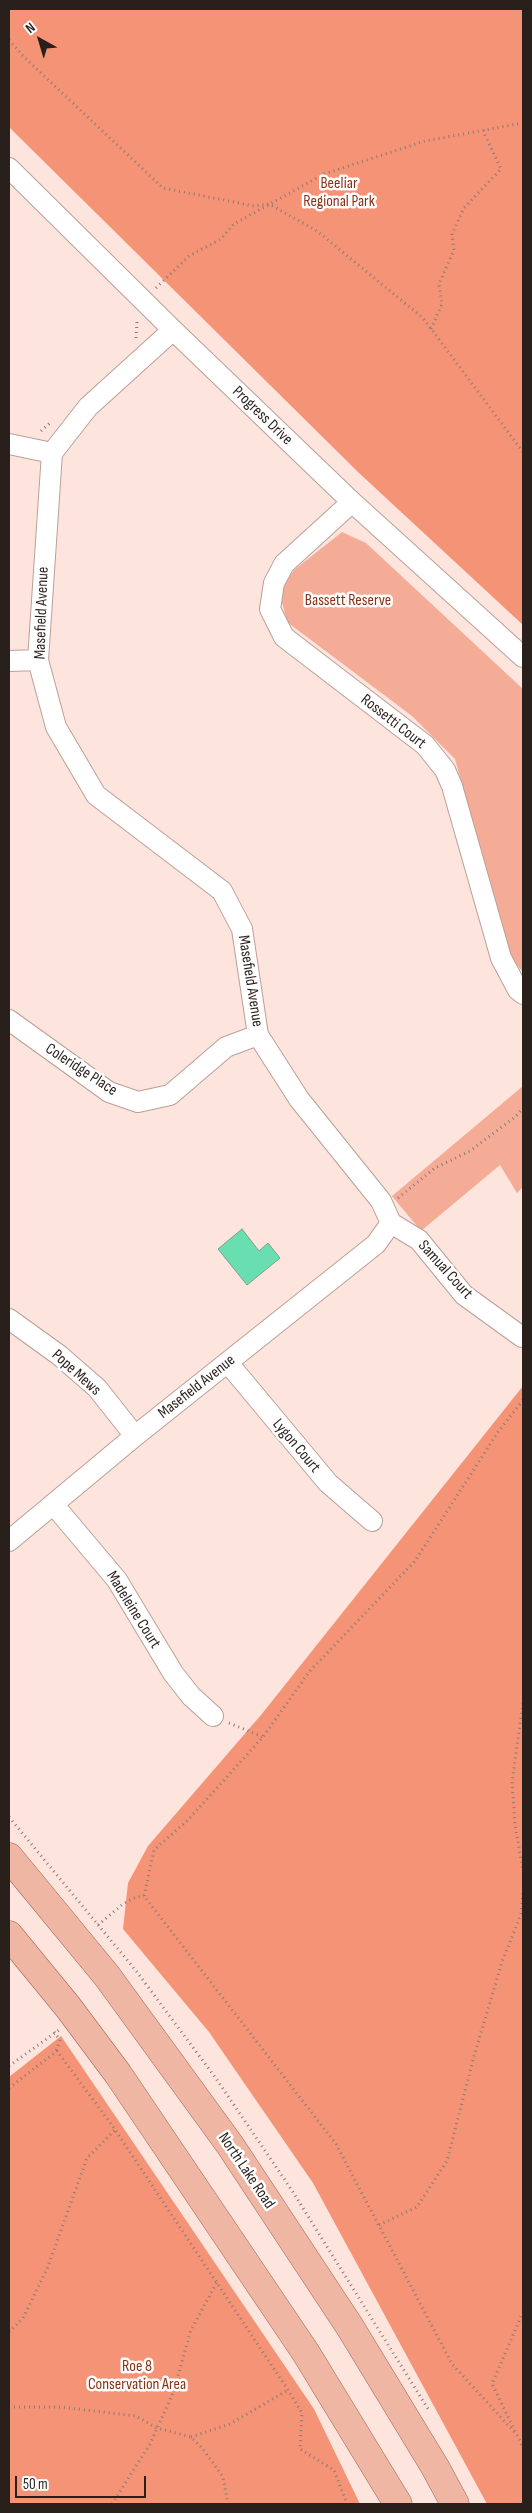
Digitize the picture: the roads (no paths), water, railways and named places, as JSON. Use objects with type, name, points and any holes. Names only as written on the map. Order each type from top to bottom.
[{"type":"main road","name":"North Lake Road","points":[[9,1857],[107,1976],[230,2145],[350,2327],[435,2466],[454,2504]]},
{"type":"main road","points":[[9,1935],[118,2074],[306,2353],[398,2504]]},
{"type":"street","name":"Progress Drive","points":[[9,168],[143,301],[352,502],[523,657]]},
{"type":"street","points":[[9,444],[52,453],[88,407],[173,330]]},
{"type":"street","name":"Masefield Avenue","points":[[9,1541],[135,1436],[376,1244],[391,1223],[381,1201],[299,1099],[258,1035],[242,930],[222,890],[96,795],[56,727],[38,660],[52,453]]},
{"type":"street","name":"Rossetti Court","points":[[352,502],[284,564],[274,583],[270,609],[284,637],[425,745],[440,763],[452,786],[501,958],[518,990],[523,994]]},
{"type":"street","points":[[9,661],[38,660]]},
{"type":"street","name":"Coleridge Place","points":[[9,1020],[109,1092],[138,1102],[170,1095],[226,1047],[258,1035]]},
{"type":"street","name":"Samual Court","points":[[391,1223],[419,1240],[464,1296],[522,1337]]},
{"type":"street","name":"Pope Mews","points":[[9,1319],[59,1355],[97,1388],[135,1436]]},
{"type":"street","name":"Lygon Court","points":[[228,1363],[328,1484],[372,1521]]},
{"type":"street","name":"Madeleine Court","points":[[53,1504],[117,1580],[173,1673],[190,1696],[213,1716]]},
{"type":"park label","name":"Beeliar Regional Park","points":[[339,193]]},
{"type":"park label","name":"Bassett Reserve","points":[[348,601]]},
{"type":"park label","name":"Roe 8 Conservation Area","points":[[137,2376]]}]
